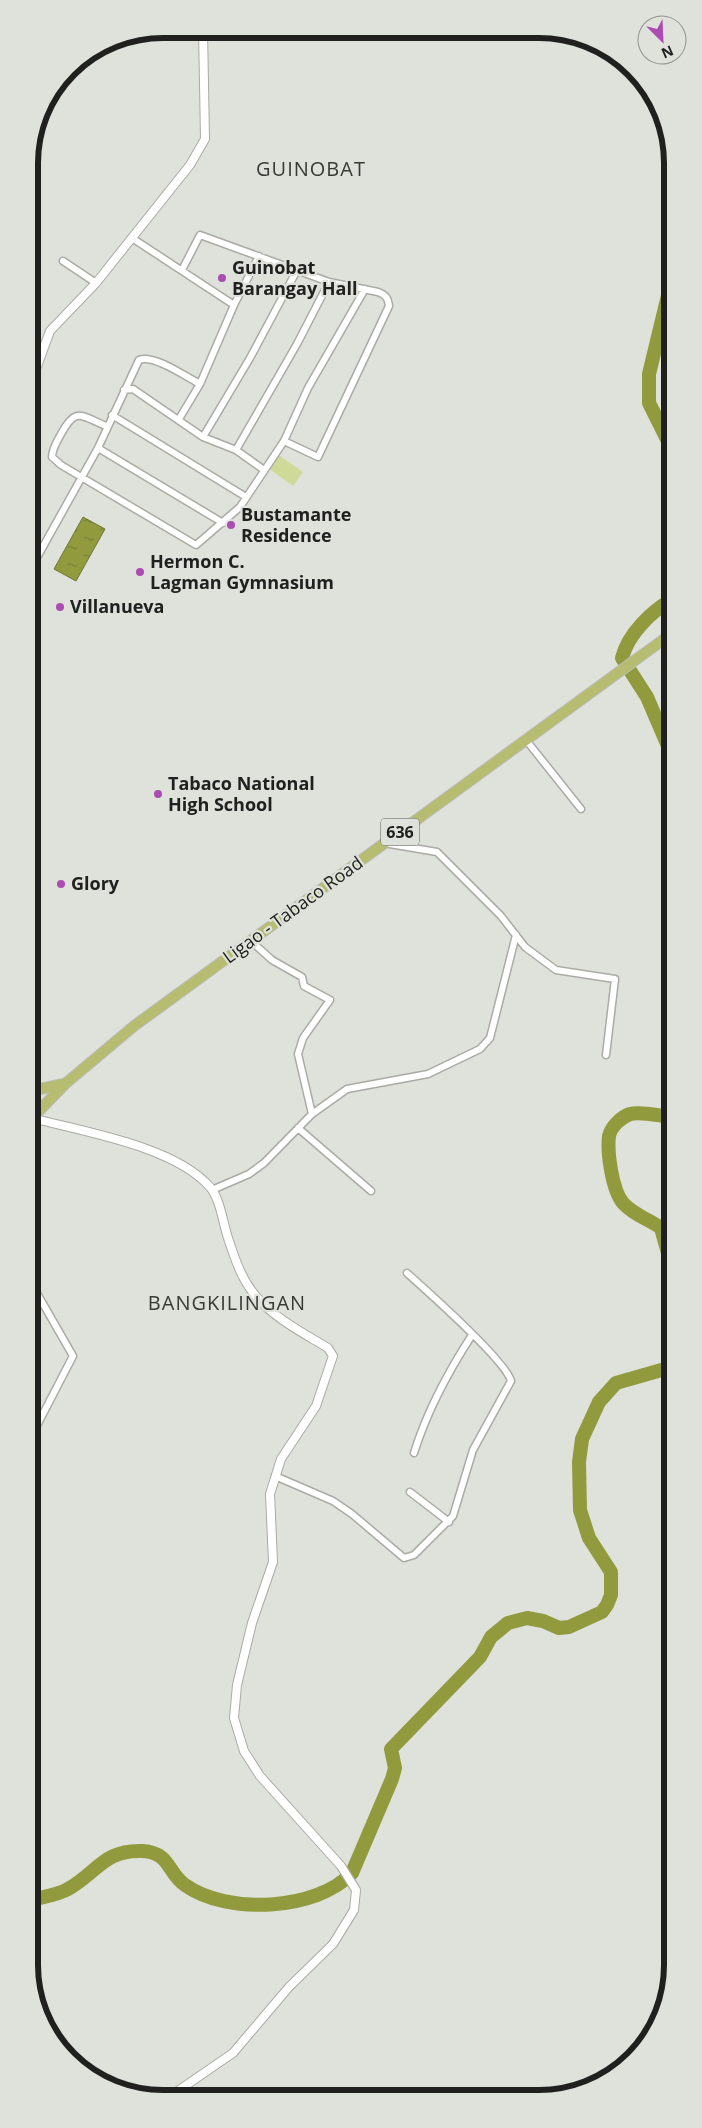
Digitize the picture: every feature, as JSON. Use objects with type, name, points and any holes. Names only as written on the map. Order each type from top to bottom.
[{"type":"main road","name":"Ligao - Tabaco Road","points":[[38,1112],[65,1084],[134,1026],[664,639]]},
{"type":"main road","name":"Ligao - Tabaco Road","points":[[38,1089],[65,1084]]},
{"type":"street","points":[[38,364],[50,331],[96,283],[190,165],[205,139],[203,38]]},
{"type":"street","points":[[182,270],[200,235],[329,282],[385,295],[389,306],[318,457],[284,441]]},
{"type":"street","points":[[132,238],[234,305]]},
{"type":"street","points":[[179,419],[200,384],[234,305],[259,256]]},
{"type":"street","points":[[63,261],[96,283]]},
{"type":"street","points":[[203,437],[250,358],[297,270]]},
{"type":"street","points":[[236,450],[297,344],[329,282]]},
{"type":"street","points":[[106,426],[81,416],[74,416],[69,419],[55,444],[52,457],[196,545],[223,523],[246,497],[284,441],[308,388],[365,290]]},
{"type":"street","points":[[38,554],[98,448],[106,426],[136,363],[143,359],[165,365],[200,384]]},
{"type":"street","points":[[124,390],[132,389],[203,437],[236,450],[264,470]]},
{"type":"street","points":[[112,415],[246,497]]},
{"type":"street","points":[[98,448],[223,523]]},
{"type":"street","points":[[526,740],[581,809]]},
{"type":"street","points":[[384,843],[437,852],[501,916],[525,948],[556,970],[615,979],[606,1055]]},
{"type":"street","points":[[212,1190],[249,1174],[264,1163],[312,1114],[347,1089],[422,1076],[480,1049],[490,1038],[516,935]]},
{"type":"street","points":[[251,941],[272,960],[302,977],[304,986],[330,1000],[303,1038],[298,1054],[312,1114]]},
{"type":"street","points":[[38,1121],[150,1151],[176,1161],[212,1190],[240,1268],[255,1296],[282,1318],[328,1348],[333,1356],[316,1406],[281,1459],[274,1476],[270,1494],[272,1562],[252,1623],[237,1685],[234,1718],[244,1751],[260,1776],[341,1866],[356,1890],[354,1910],[333,1944],[289,1987],[233,2053],[179,2090]]},
{"type":"street","points":[[298,1128],[371,1191]]},
{"type":"street","points":[[274,1476],[333,1501],[352,1514],[404,1558],[414,1555],[449,1522],[458,1508],[473,1450],[511,1381],[505,1368],[407,1273]]},
{"type":"street","points":[[38,1295],[73,1356],[38,1424]]},
{"type":"street","points":[[414,1453],[423,1426],[456,1359],[472,1335]]},
{"type":"street","points":[[410,1492],[449,1522]]},
{"type":"shaded area","points":[[277,454],[303,472],[293,486],[268,468]]},
{"type":"water","points":[[83,517],[105,529],[76,581],[54,569]]},
{"type":"waterway","points":[[664,312],[649,374],[649,403],[664,433]]},
{"type":"waterway","points":[[664,605],[641,624],[629,640],[622,658],[647,697],[664,737]]},
{"type":"waterway","points":[[664,1116],[645,1113],[630,1114],[623,1117],[614,1126],[609,1136],[611,1171],[619,1197],[632,1211],[661,1228],[664,1239]]},
{"type":"waterway","points":[[38,1898],[64,1891],[78,1883],[110,1858],[130,1851],[143,1851],[159,1855],[179,1880],[203,1895],[224,1901],[247,1904],[271,1904],[317,1895],[336,1886],[352,1873],[392,1779],[395,1768],[391,1749],[480,1657],[491,1637],[508,1623],[527,1618],[543,1621],[559,1628],[569,1627],[602,1612],[607,1605],[611,1595],[611,1572],[589,1538],[580,1510],[579,1462],[582,1439],[599,1402],[616,1383],[664,1369]]},
{"type":"place","name":"Guinobat Barangay Hall","points":[[222,278]]},
{"type":"place","name":"Bustamante Residence","points":[[231,525]]},
{"type":"place","name":"Hermon C. Lagman Gymnasium","points":[[140,572]]},
{"type":"place","name":"Villanueva","points":[[60,607]]},
{"type":"place","name":"Tabaco National High School","points":[[158,794]]},
{"type":"place","name":"Glory","points":[[61,884]]},
{"type":"district","name":"GUINOBAT","points":[[311,169]]},
{"type":"district","name":"BANGKILINGAN","points":[[227,1303]]}]
